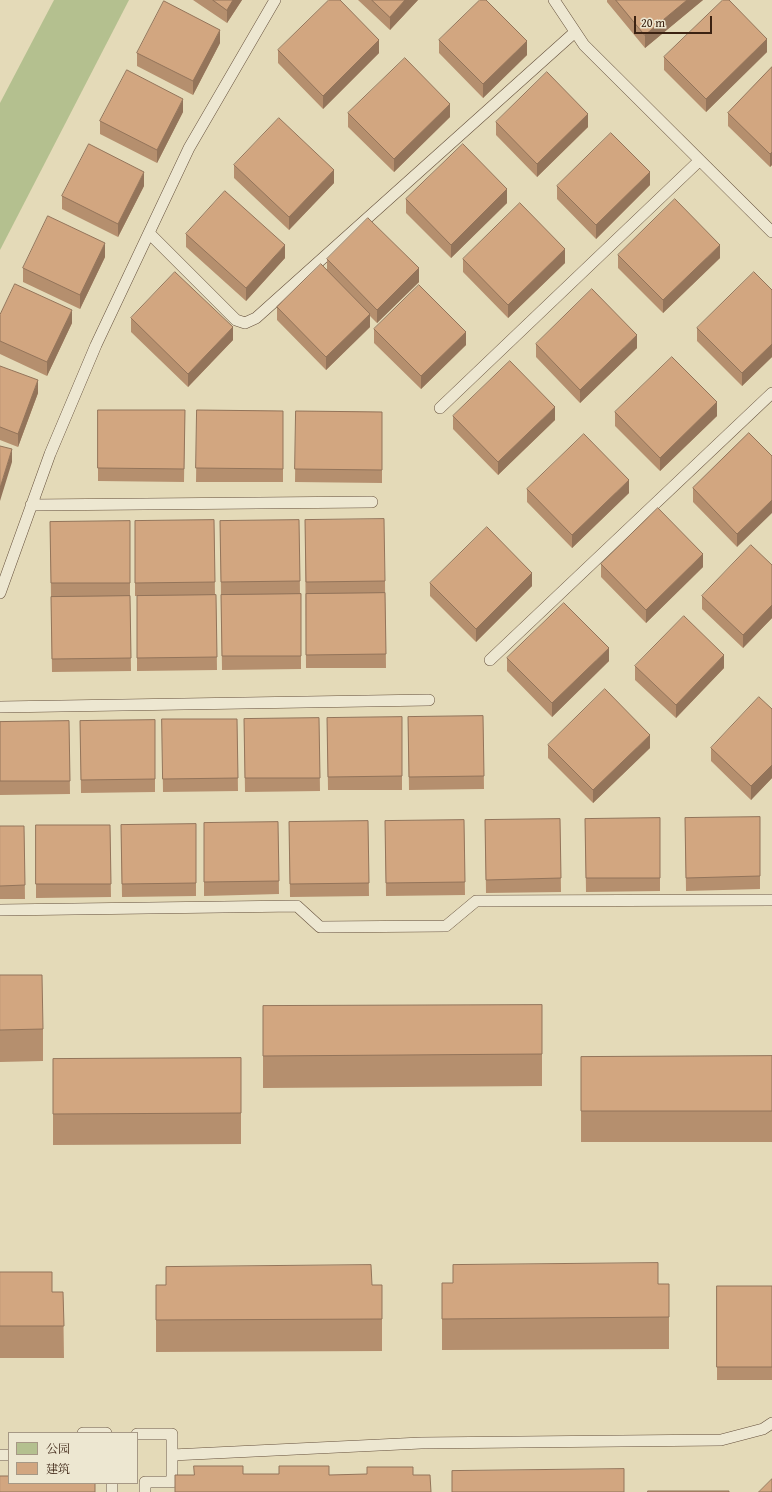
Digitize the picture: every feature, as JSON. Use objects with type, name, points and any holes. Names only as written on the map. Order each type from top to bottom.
[{"type":"lane","points":[[0,593],[31,505],[96,345],[189,148],[275,0]]},
{"type":"lane","points":[[554,0],[584,45],[772,232]]},
{"type":"lane","points":[[149,233],[236,320],[245,323],[256,318],[575,32]]},
{"type":"lane","points":[[440,408],[699,161]]},
{"type":"lane","points":[[490,660],[772,393]]},
{"type":"lane","points":[[31,505],[372,502]]},
{"type":"lane","points":[[0,707],[429,700]]},
{"type":"lane","points":[[0,910],[297,906],[320,927],[446,926],[476,901],[772,900]]},
{"type":"lane","points":[[172,1455],[421,1443],[721,1440],[763,1430],[772,1423]]},
{"type":"lane","points":[[138,1434],[172,1434],[172,1482],[142,1485]]},
{"type":"green space","points":[[54,0],[129,0],[0,250],[0,103]]},
{"type":"building","points":[[213,0],[233,0],[227,10]]},
{"type":"building","points":[[329,0],[340,0],[379,40],[323,96],[278,50]]},
{"type":"building","points":[[372,0],[405,0],[390,17]]},
{"type":"building","points":[[480,0],[486,0],[527,41],[483,84],[439,40]]},
{"type":"building","points":[[616,0],[687,0],[645,35]]},
{"type":"building","points":[[723,0],[729,0],[767,39],[706,99],[664,57]]},
{"type":"building","points":[[164,1],[220,30],[193,81],[137,53]]},
{"type":"building","points":[[405,58],[450,104],[394,159],[348,113]]},
{"type":"building","points":[[772,67],[772,152],[770,154],[728,113]]},
{"type":"building","points":[[127,70],[183,99],[157,150],[100,121]]},
{"type":"building","points":[[547,72],[588,114],[537,164],[496,122]]},
{"type":"building","points":[[279,118],[334,170],[289,217],[234,165]]},
{"type":"building","points":[[611,133],[650,172],[596,225],[557,186]]},
{"type":"building","points":[[89,144],[144,172],[118,224],[62,196]]},
{"type":"building","points":[[463,144],[507,189],[451,245],[406,199]]},
{"type":"building","points":[[225,191],[285,245],[246,288],[186,234]]},
{"type":"building","points":[[675,199],[720,245],[663,300],[618,255]]},
{"type":"building","points":[[520,203],[565,249],[508,305],[463,259]]},
{"type":"building","points":[[48,216],[105,243],[80,295],[23,268]]},
{"type":"building","points":[[368,218],[419,268],[377,310],[327,259]]},
{"type":"building","points":[[321,264],[370,314],[326,357],[277,307]]},
{"type":"building","points":[[175,272],[233,327],[188,374],[131,318]]},
{"type":"building","points":[[754,272],[772,290],[772,344],[742,373],[697,328]]},
{"type":"building","points":[[15,284],[72,310],[47,362],[0,341],[0,315]]},
{"type":"building","points":[[419,285],[466,332],[421,376],[374,329]]},
{"type":"building","points":[[592,289],[637,335],[580,390],[536,344]]},
{"type":"building","points":[[672,357],[717,402],[660,458],[615,412]]},
{"type":"building","points":[[510,361],[555,407],[498,462],[453,416]]},
{"type":"building","points":[[0,366],[38,380],[18,434],[0,427]]},
{"type":"building","points":[[98,410],[185,410],[184,469],[98,468]]},
{"type":"building","points":[[197,410],[283,411],[283,469],[196,468]]},
{"type":"building","points":[[296,411],[382,412],[382,470],[295,469]]},
{"type":"building","points":[[749,433],[772,456],[772,500],[737,534],[693,488]]},
{"type":"building","points":[[584,434],[629,480],[572,535],[527,489]]},
{"type":"building","points":[[0,446],[12,449],[0,488]]},
{"type":"building","points":[[658,508],[703,554],[646,610],[601,564]]},
{"type":"building","points":[[384,519],[385,581],[306,582],[305,520]]},
{"type":"building","points":[[214,520],[215,582],[135,583],[135,521]]},
{"type":"building","points":[[299,520],[300,581],[221,582],[220,521]]},
{"type":"building","points":[[130,521],[130,583],[51,583],[50,522]]},
{"type":"building","points":[[487,527],[532,573],[476,629],[430,583]]},
{"type":"building","points":[[751,545],[772,565],[772,605],[743,635],[702,596]]},
{"type":"building","points":[[385,593],[386,654],[306,655],[306,594]]},
{"type":"building","points":[[301,594],[301,656],[222,656],[221,595]]},
{"type":"building","points":[[216,595],[217,657],[137,658],[137,596]]},
{"type":"building","points":[[130,596],[131,658],[52,659],[51,597]]},
{"type":"building","points":[[564,603],[609,648],[552,703],[507,658]]},
{"type":"building","points":[[684,616],[724,655],[676,705],[635,666]]},
{"type":"building","points":[[605,689],[650,735],[593,790],[548,745]]},
{"type":"building","points":[[759,697],[772,709],[772,765],[751,786],[711,748]]},
{"type":"building","points":[[483,716],[484,776],[409,777],[408,717]]},
{"type":"building","points":[[402,717],[402,776],[328,777],[327,718]]},
{"type":"building","points":[[319,718],[320,778],[245,778],[244,719]]},
{"type":"building","points":[[162,719],[237,719],[238,778],[163,779]]},
{"type":"building","points":[[155,720],[155,779],[81,780],[80,721]]},
{"type":"building","points":[[69,721],[70,781],[0,781],[0,722]]},
{"type":"building","points":[[760,817],[760,876],[686,878],[685,818]]},
{"type":"building","points":[[660,818],[660,878],[586,878],[585,819]]},
{"type":"building","points":[[560,819],[561,878],[486,880],[485,820]]},
{"type":"building","points":[[464,820],[465,882],[386,883],[385,821]]},
{"type":"building","points":[[368,821],[369,883],[290,884],[289,822]]},
{"type":"building","points":[[278,822],[279,881],[204,882],[204,823]]},
{"type":"building","points":[[196,824],[196,883],[122,884],[121,825]]},
{"type":"building","points":[[36,825],[110,825],[111,884],[36,884]]},
{"type":"building","points":[[0,826],[24,826],[25,885],[0,886]]},
{"type":"building","points":[[0,975],[42,975],[43,1029],[0,1030]]},
{"type":"building","points":[[542,1005],[542,1054],[263,1056],[263,1006]]},
{"type":"building","points":[[772,1056],[772,1111],[581,1111],[581,1057]]},
{"type":"building","points":[[241,1058],[241,1113],[53,1114],[53,1059]]},
{"type":"building","points":[[658,1263],[658,1284],[669,1284],[669,1317],[442,1319],[442,1283],[453,1283],[453,1265]]},
{"type":"building","points":[[371,1265],[372,1285],[382,1285],[382,1319],[156,1320],[156,1285],[166,1285],[166,1267]]},
{"type":"building","points":[[0,1272],[52,1272],[52,1292],[63,1292],[64,1326],[0,1326]]},
{"type":"building","points":[[717,1286],[772,1286],[772,1367],[717,1367]]},
{"type":"building","points":[[194,1466],[243,1466],[243,1474],[279,1474],[279,1466],[329,1466],[329,1475],[367,1474],[367,1467],[413,1467],[413,1475],[430,1475],[431,1492],[175,1492],[175,1475],[194,1475]]},
{"type":"building","points":[[624,1469],[624,1492],[452,1492],[452,1471]]},
{"type":"building","points":[[0,1476],[8,1476],[8,1484],[95,1484],[95,1492],[0,1492]]},
{"type":"building","points":[[772,1479],[772,1492],[759,1492]]},
{"type":"building","points":[[729,1491],[729,1492],[648,1492]]}]
